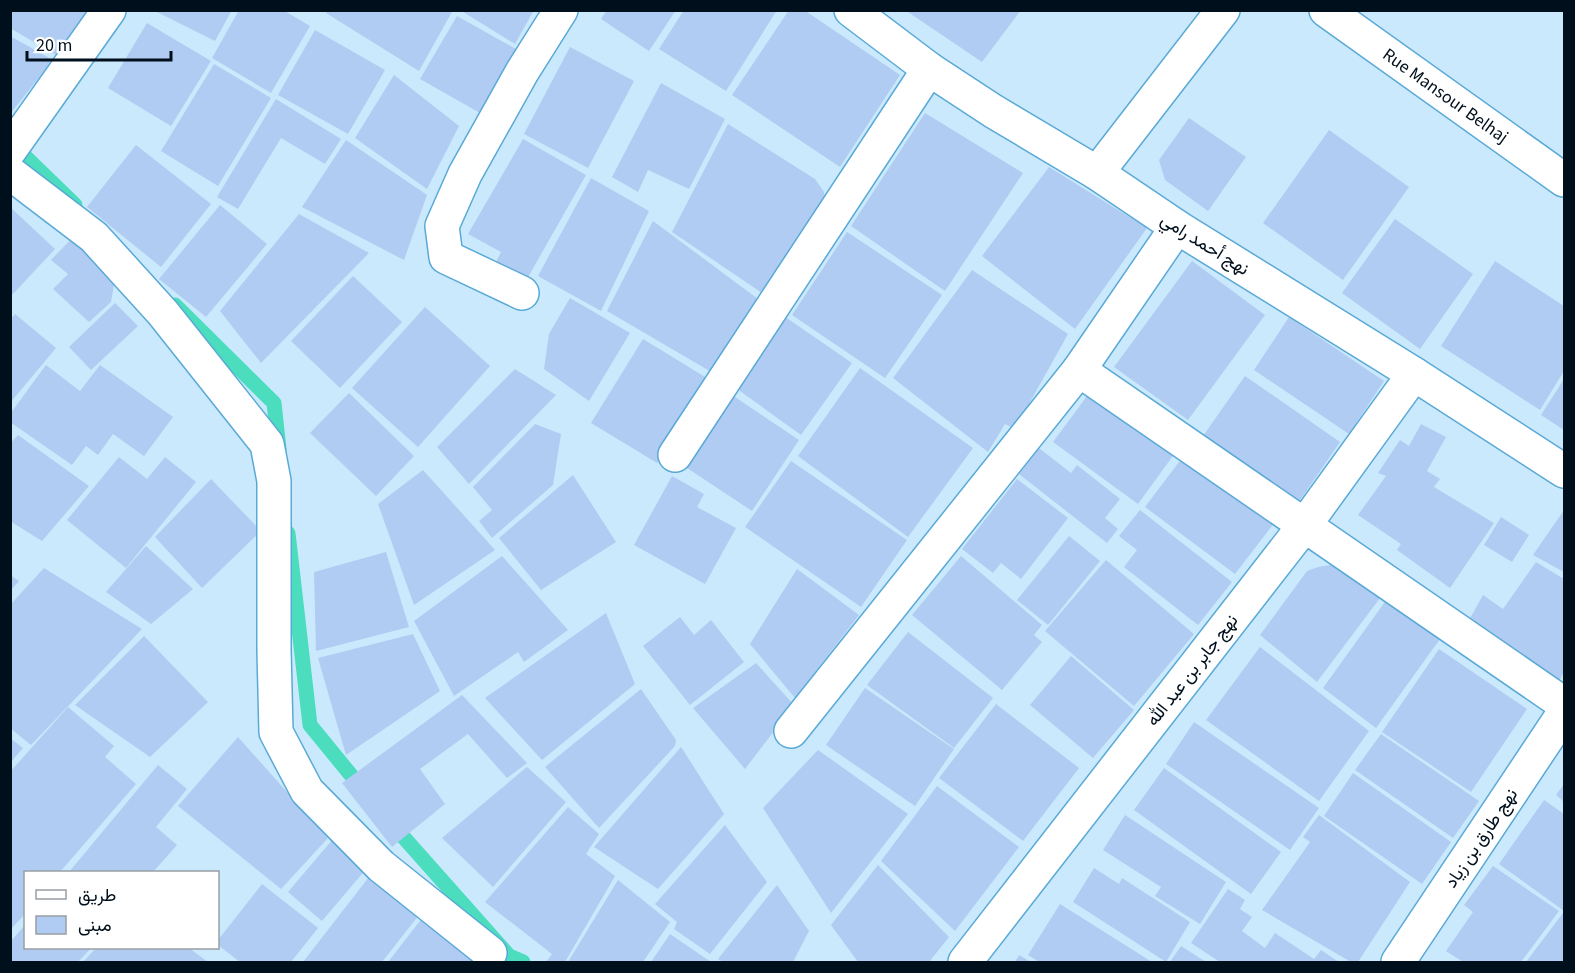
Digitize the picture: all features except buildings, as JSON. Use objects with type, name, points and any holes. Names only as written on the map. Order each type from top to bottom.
[{"type":"street","points":[[10,150],[109,10]]},
{"type":"street","points":[[522,292],[446,257],[442,226],[471,164],[522,72],[561,10]]},
{"type":"street","name":"نهج أحمد رامي","points":[[851,10],[929,69],[993,111],[1096,173],[1177,227],[1414,374],[1564,471]]},
{"type":"street","points":[[1096,173],[1223,10]]},
{"type":"street","name":"Rue Mansour Belhaj","points":[[1326,10],[1564,180]]},
{"type":"street","points":[[675,455],[929,69]]},
{"type":"street","points":[[10,173],[94,237],[163,313],[267,444],[274,481],[276,732],[307,791],[381,866],[490,952]]},
{"type":"street","points":[[791,731],[1079,370],[1177,227]]},
{"type":"street","points":[[1079,370],[1564,704]]},
{"type":"street","name":"نهج جابر بن عبد الله","points":[[965,963],[1304,526],[1414,374]]},
{"type":"street","name":"نهج طارق بن زياد","points":[[1398,963],[1564,713]]},
{"type":"waterway","points":[[10,142],[75,205]]},
{"type":"waterway","points":[[175,305],[274,403],[279,449]]},
{"type":"waterway","points":[[288,533],[310,725],[364,791]]},
{"type":"waterway","points":[[391,823],[509,956],[523,962]]}]
